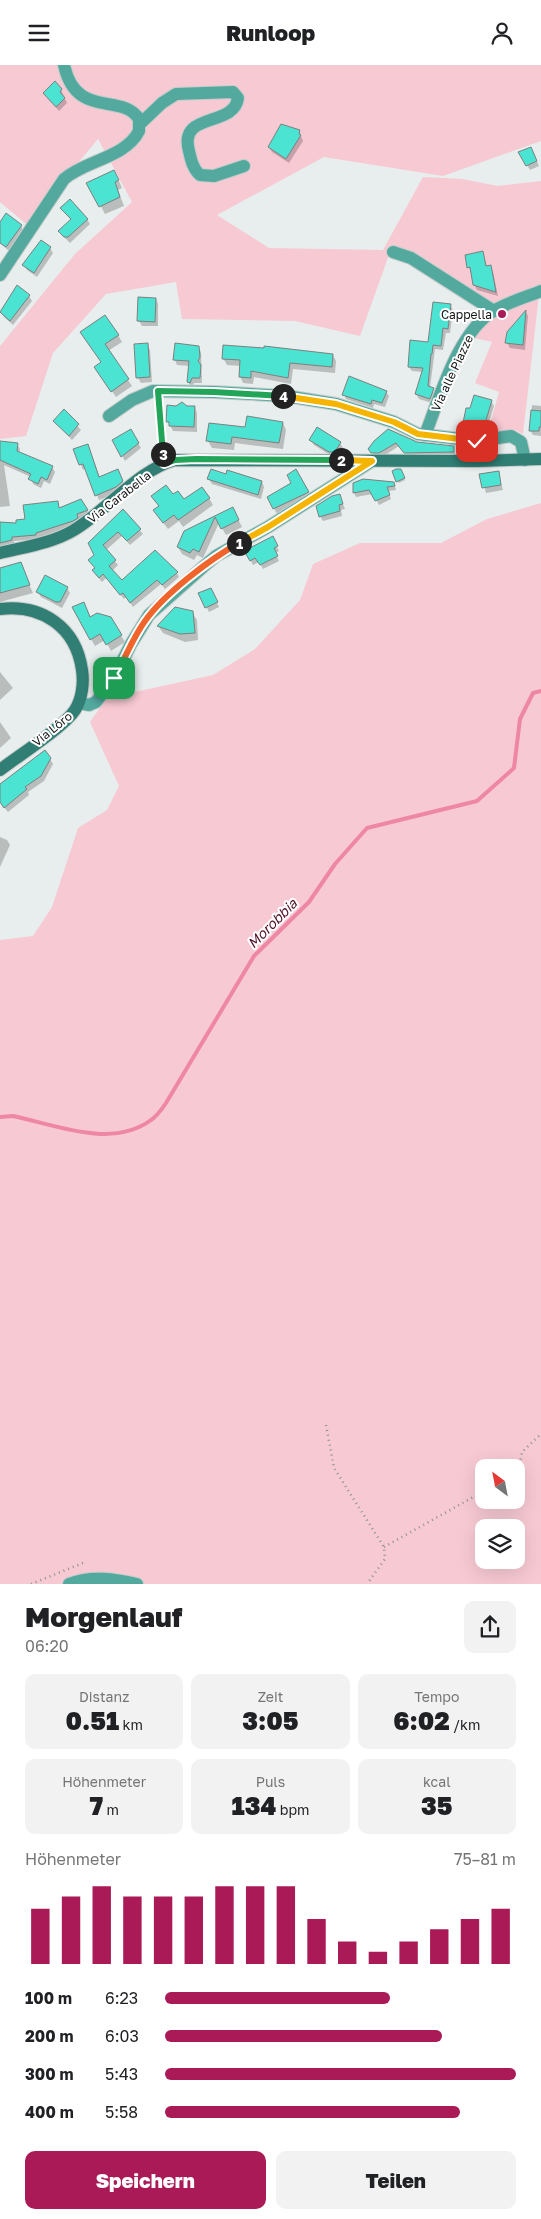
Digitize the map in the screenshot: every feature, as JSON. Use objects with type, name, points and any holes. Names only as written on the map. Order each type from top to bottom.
[{"type":"street","points":[[0,275],[59,184],[74,171],[105,158],[131,141],[138,133],[140,123],[137,116],[130,109],[100,103],[80,93],[70,85],[64,65]]},
{"type":"street","points":[[140,123],[162,103],[176,94],[233,92],[238,98],[236,105],[230,111],[192,129],[188,135],[187,144],[195,169],[200,175],[214,176],[244,166]]},
{"type":"street","points":[[393,252],[411,258],[494,311]]},
{"type":"street","name":"Via alle Piazze","points":[[424,435],[445,385],[473,328],[494,311],[541,291]]},
{"type":"street","points":[[109,416],[132,400],[153,391],[286,396],[336,404],[394,422],[415,433],[424,435],[477,441],[511,436],[520,442],[525,460]]},
{"type":"street","name":"Via Carabella","points":[[0,553],[59,537],[73,531],[151,471],[175,460],[372,461],[541,459]]},
{"type":"street","points":[[79,703],[89,705],[96,702],[114,678],[131,644],[149,615],[202,567],[216,556],[268,527],[372,461]]},
{"type":"street","name":"Via Lôro","points":[[0,609],[16,608],[36,612],[52,618],[65,629],[75,645],[81,663],[82,688],[79,703],[68,719],[0,770]]},
{"type":"street","points":[[69,1584],[96,1578],[116,1579],[137,1584]]},
{"type":"path","points":[[158,391],[164,464]]},
{"type":"path","points":[[326,1425],[334,1467],[384,1547],[385,1559],[367,1584]]},
{"type":"path","points":[[521,1459],[522,1452],[541,1434]]},
{"type":"path","points":[[384,1547],[475,1496]]},
{"type":"path","points":[[31,1584],[83,1563]]},
{"type":"shaded area","points":[[0,65],[541,65],[541,141],[443,176],[324,157],[217,215],[269,248],[383,250],[423,177],[462,179],[498,186],[541,181],[541,288],[494,311],[390,252],[360,336],[295,321],[182,319],[176,282],[106,294],[53,353],[26,436],[0,439],[0,346],[75,254],[132,202],[98,139],[68,175],[31,228],[0,202]]},
{"type":"shaded area","points":[[539,295],[523,434],[515,430],[487,435],[499,392],[475,383],[492,342],[470,337],[494,318]]},
{"type":"shaded area","points":[[541,503],[541,1584],[0,1584],[0,940],[33,936],[52,907],[78,828],[107,810],[119,786],[90,722],[107,698],[213,675],[255,649],[300,600],[313,564],[360,543],[441,543],[487,519]]},
{"type":"building","points":[[55,81],[62,89],[60,92],[65,98],[56,107],[43,93]]},
{"type":"building","points":[[281,124],[300,130],[299,134],[301,135],[286,159],[268,147]]},
{"type":"building","points":[[531,147],[537,161],[526,166],[518,152]]},
{"type":"building","points":[[114,170],[119,180],[115,182],[120,197],[99,207],[86,183]]},
{"type":"building","points":[[70,199],[88,219],[68,237],[64,237],[58,231],[71,219],[60,208]]},
{"type":"building","points":[[6,213],[22,225],[6,247],[0,243],[0,222]]},
{"type":"building","points":[[41,240],[51,247],[34,273],[22,265]]},
{"type":"building","points":[[483,251],[486,266],[491,265],[496,292],[473,285],[470,267],[467,268],[465,255]]},
{"type":"building","points":[[17,285],[30,295],[10,321],[0,312]]},
{"type":"building","points":[[138,297],[156,298],[155,322],[137,321]]},
{"type":"building","points":[[433,302],[451,304],[448,329],[443,328],[441,346],[433,345],[431,354],[428,386],[434,388],[430,399],[415,394],[423,368],[408,367],[410,340],[428,342]]},
{"type":"building","points":[[526,310],[523,345],[505,343],[507,332]]},
{"type":"building","points":[[105,315],[119,335],[105,344],[129,379],[111,392],[94,367],[101,362],[80,332]]},
{"type":"building","points":[[148,343],[150,377],[136,378],[134,344]]},
{"type":"building","points":[[175,343],[199,346],[200,378],[192,378],[190,383],[187,382],[189,361],[173,360]]},
{"type":"building","points":[[223,345],[264,348],[264,346],[333,354],[332,367],[290,363],[288,378],[251,371],[251,378],[239,377],[240,360],[222,359]]},
{"type":"building","points":[[349,376],[387,391],[382,403],[372,400],[371,404],[342,395]]},
{"type":"building","points":[[474,395],[492,400],[484,427],[463,423],[466,408],[470,408]]},
{"type":"building","points":[[182,402],[187,406],[195,406],[194,427],[169,426],[169,422],[166,422],[167,405],[176,406]]},
{"type":"building","points":[[64,409],[79,424],[69,436],[53,421]]},
{"type":"building","points":[[531,410],[541,411],[541,427],[539,427],[539,431],[529,431]]},
{"type":"building","points":[[247,416],[283,422],[279,443],[232,437],[231,444],[206,441],[209,423],[245,427]]},
{"type":"building","points":[[317,427],[341,442],[335,452],[329,452],[309,440]]},
{"type":"building","points":[[131,429],[139,443],[121,457],[112,440]]},
{"type":"building","points":[[388,429],[417,442],[454,446],[454,452],[404,453],[396,443],[379,453],[371,453],[368,449]]},
{"type":"building","points":[[0,441],[18,443],[17,451],[53,466],[47,480],[41,477],[38,484],[28,479],[31,474],[0,460]]},
{"type":"building","points":[[88,444],[99,477],[118,469],[123,481],[116,487],[95,496],[83,464],[79,465],[73,449]]},
{"type":"building","points":[[211,469],[226,474],[227,470],[262,481],[258,495],[207,479]]},
{"type":"building","points":[[296,469],[309,492],[273,509],[267,497],[291,483],[287,475]]},
{"type":"building","points":[[401,469],[405,478],[396,482],[392,471]]},
{"type":"building","points":[[499,471],[501,485],[482,488],[479,474]]},
{"type":"building","points":[[363,479],[394,482],[395,486],[387,487],[390,495],[375,501],[369,490],[353,493],[353,483]]},
{"type":"building","points":[[166,485],[173,494],[178,491],[184,499],[202,487],[210,498],[178,520],[174,515],[163,523],[153,510],[159,506],[151,496]]},
{"type":"building","points":[[340,494],[343,504],[339,505],[340,511],[319,517],[316,506],[332,496]]},
{"type":"building","points":[[81,499],[88,510],[77,514],[78,518],[73,521],[36,533],[36,535],[12,537],[12,540],[0,543],[0,522],[16,523],[16,520],[25,519],[23,505],[58,501],[59,508]]},
{"type":"building","points":[[233,507],[239,520],[221,529],[215,517],[199,552],[193,549],[190,553],[177,547],[184,531]]},
{"type":"building","points":[[123,509],[141,529],[127,541],[118,532],[103,545],[116,560],[109,566],[122,580],[155,550],[178,572],[162,585],[157,580],[130,603],[123,593],[120,595],[103,574],[99,578],[92,570],[95,568],[88,560],[94,555],[88,543]]},
{"type":"building","points":[[273,536],[278,546],[274,548],[278,556],[260,565],[255,558],[250,561],[244,551]]},
{"type":"building","points":[[21,562],[30,585],[0,593],[0,568]]},
{"type":"building","points":[[45,575],[68,587],[60,602],[56,602],[36,592]]},
{"type":"building","points":[[211,588],[218,602],[205,608],[198,593]]},
{"type":"building","points":[[84,602],[90,617],[97,613],[111,617],[122,635],[106,645],[100,634],[90,640],[72,607]]},
{"type":"building","points":[[175,607],[193,611],[195,633],[180,634],[157,626]]},
{"type":"building","points":[[45,750],[51,758],[41,776],[25,787],[27,789],[4,808],[0,802],[0,784]]},
{"type":"waterway","name":"Morobbia","points":[[0,1117],[13,1116],[65,1129],[102,1134],[136,1129],[153,1118],[166,1103],[254,956],[309,902],[335,864],[367,828],[477,801],[514,768],[520,719],[533,693],[541,691]]},
{"type":"place","name":"Cappella","points":[[502,314]]},
{"type":"route","points":[[114,678],[131,644],[149,615],[202,567],[216,556],[268,527],[372,461],[184,459],[164,464],[158,391],[286,396],[336,404],[394,422],[418,434],[477,441]]}]
